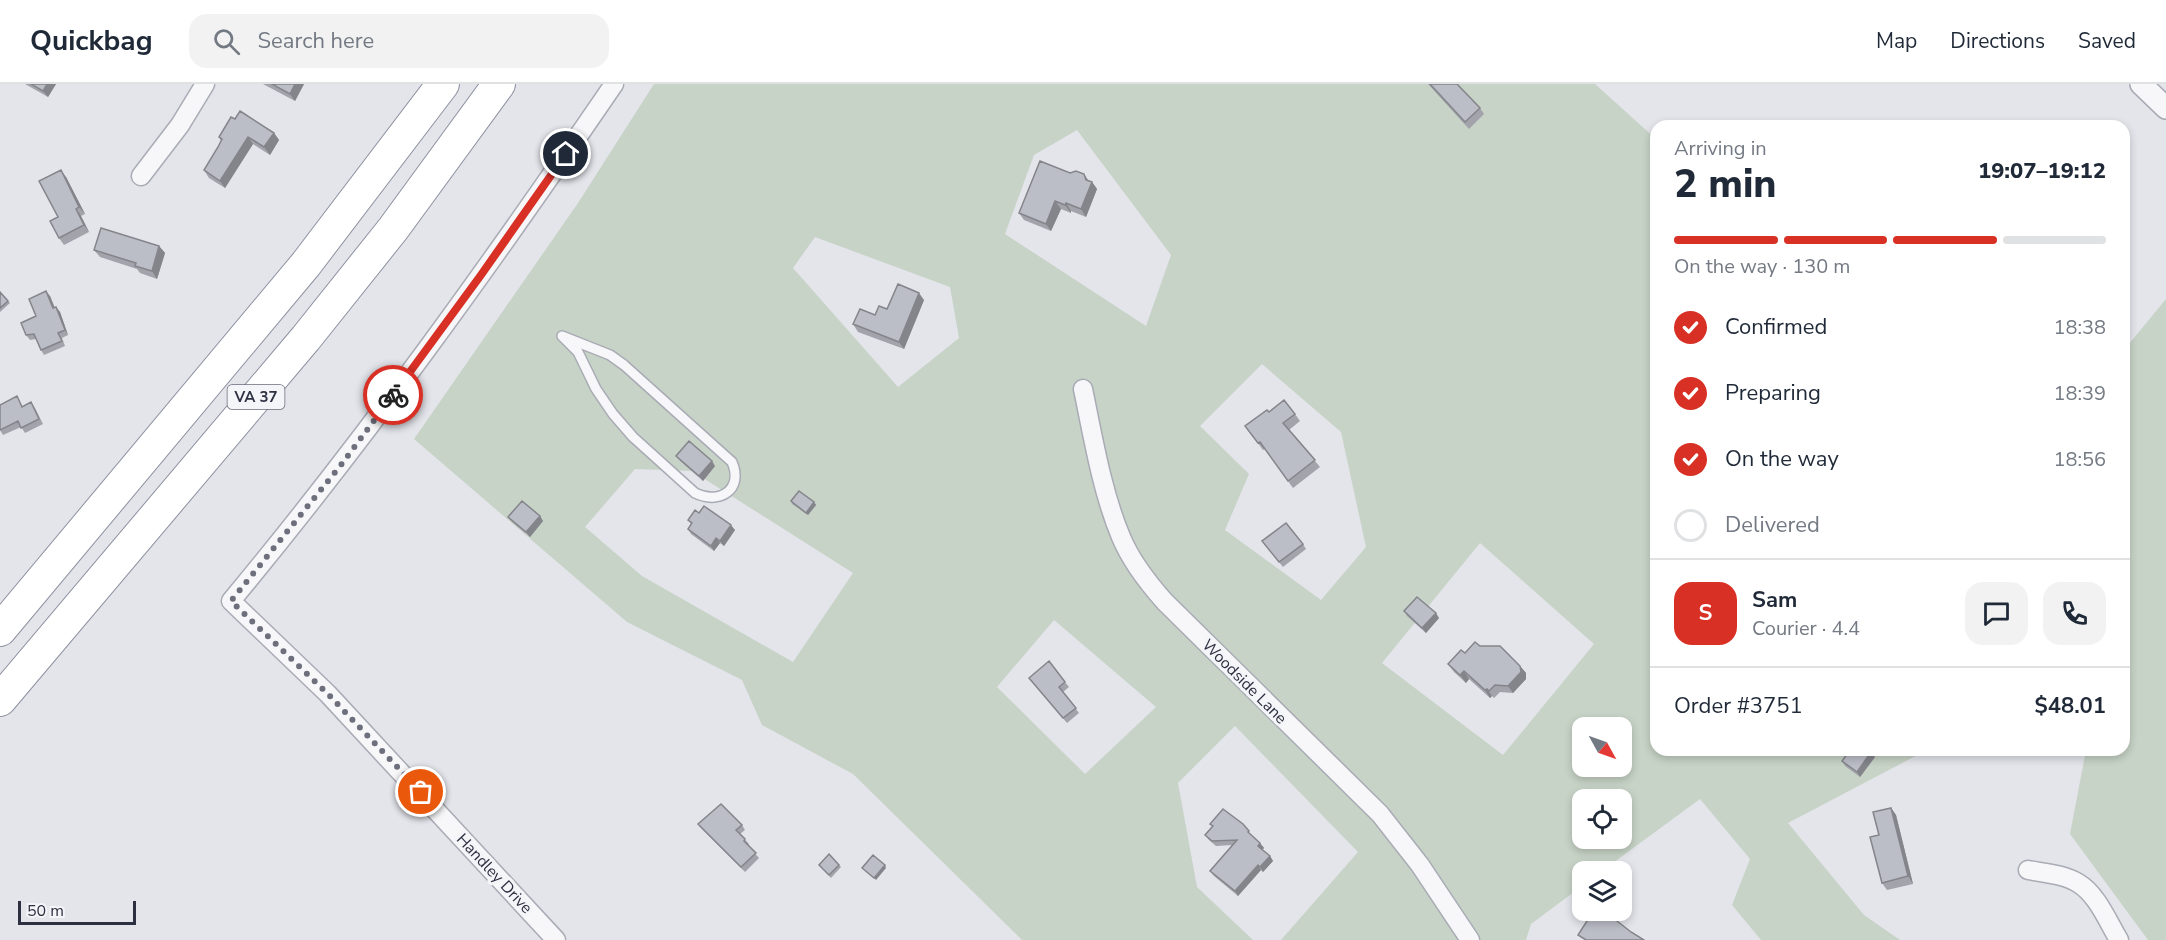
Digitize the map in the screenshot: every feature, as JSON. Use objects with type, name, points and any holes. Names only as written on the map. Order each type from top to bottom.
[{"type":"highway","name":"VA 37","points":[[0,630],[306,264],[444,84]]},
{"type":"highway","name":"VA 37","points":[[0,700],[332,305],[393,229],[499,84]]},
{"type":"street","points":[[141,176],[180,125],[205,84]]},
{"type":"street","name":"Handley Drive","points":[[556,940],[365,732],[296,662],[231,601],[347,457],[413,369],[512,232],[614,84]]},
{"type":"street","points":[[2141,84],[2166,108]]},
{"type":"street","name":"Woodside Lane","points":[[1083,389],[1111,510],[1136,565],[1165,602],[1380,814],[1420,865],[1470,940]]},
{"type":"street","points":[[2028,870],[2079,883],[2090,892],[2119,940]]},
{"type":"lane","points":[[562,336],[610,355],[624,365],[732,462],[736,471],[735,481],[729,491],[713,498],[695,493],[633,437],[596,389],[578,352],[569,341],[562,336]]},
{"type":"green space","points":[[654,84],[1595,84],[1650,134],[1650,756],[1916,756],[1788,823],[1864,915],[1900,940],[1761,940],[1732,905],[1750,859],[1700,799],[1632,849],[1632,789],[1572,789],[1572,849],[1632,849],[1616,861],[1572,861],[1572,893],[1531,924],[1526,940],[1281,940],[1358,852],[1235,726],[1178,783],[1197,887],[1253,940],[1022,940],[853,774],[762,725],[742,680],[627,622],[414,439],[578,203]],"holes":[[[1077,130],[1171,255],[1146,326],[1005,234],[1034,155]],[[815,237],[950,287],[959,338],[898,387],[793,268]],[[1262,364],[1341,432],[1366,547],[1321,600],[1225,530],[1249,474],[1200,426]],[[635,469],[692,471],[853,573],[793,662],[642,576],[585,527]],[[1480,543],[1594,644],[1503,755],[1382,663]],[[1054,620],[1156,707],[1085,774],[997,687]]]},
{"type":"green space","points":[[2166,299],[2166,940],[2148,940],[2070,834],[2085,756],[2130,756],[2130,343]]},
{"type":"building","points":[[31,84],[47,84],[43,91]]},
{"type":"building","points":[[272,84],[295,84],[290,94]]},
{"type":"building","points":[[1430,84],[1457,84],[1480,108],[1465,122]]},
{"type":"building","points":[[240,111],[274,133],[264,147],[248,137],[220,181],[204,170],[218,147],[222,139],[219,137],[231,117],[235,119]]},
{"type":"building","points":[[1040,161],[1070,173],[1076,171],[1084,174],[1086,180],[1092,182],[1081,209],[1055,201],[1046,224],[1019,213]]},
{"type":"building","points":[[61,170],[79,207],[76,209],[84,225],[59,238],[50,221],[58,217],[39,181]]},
{"type":"building","points":[[101,228],[159,246],[152,271],[135,266],[136,263],[94,250]]},
{"type":"building","points":[[898,284],[919,293],[899,342],[853,324],[860,309],[875,315],[879,306],[887,309]]},
{"type":"building","points":[[46,291],[53,308],[56,307],[65,330],[58,333],[62,341],[41,350],[34,334],[26,335],[21,323],[36,316],[29,299]]},
{"type":"building","points":[[0,292],[8,301],[0,308]]},
{"type":"building","points":[[17,396],[22,407],[31,402],[39,419],[21,428],[18,421],[0,430],[0,405]]},
{"type":"building","points":[[1284,400],[1295,414],[1283,423],[1315,460],[1288,481],[1260,442],[1258,443],[1245,426]]},
{"type":"building","points":[[689,441],[712,461],[699,476],[676,456]]},
{"type":"building","points":[[799,491],[814,502],[806,513],[791,501]]},
{"type":"building","points":[[522,501],[540,516],[526,532],[508,517]]},
{"type":"building","points":[[704,506],[731,525],[720,541],[716,538],[711,546],[688,529],[692,523],[688,520],[695,510],[699,513]]},
{"type":"building","points":[[1286,523],[1303,544],[1279,562],[1262,541]]},
{"type":"building","points":[[1417,597],[1436,613],[1422,628],[1404,611]]},
{"type":"building","points":[[1475,642],[1480,646],[1500,646],[1520,666],[1521,672],[1508,686],[1495,685],[1489,691],[1485,690],[1464,671],[1460,675],[1448,664],[1461,650],[1465,653]]},
{"type":"building","points":[[1049,661],[1065,682],[1059,687],[1076,708],[1063,718],[1029,678]]},
{"type":"building","points":[[1846,756],[1868,756],[1857,772],[1842,761]]},
{"type":"building","points":[[721,804],[742,825],[736,830],[756,853],[741,867],[698,824]]},
{"type":"building","points":[[1891,808],[1908,876],[1882,883],[1870,837],[1879,835],[1873,812]]},
{"type":"building","points":[[1223,809],[1243,824],[1260,843],[1258,846],[1270,856],[1260,867],[1258,865],[1235,891],[1210,871],[1237,840],[1212,841],[1205,835],[1213,826],[1210,824]]},
{"type":"building","points":[[829,854],[839,865],[829,875],[819,865]]},
{"type":"building","points":[[873,855],[885,865],[874,878],[862,868]]},
{"type":"building","points":[[1587,921],[1617,921],[1644,940],[1586,940],[1578,935]]},
{"type":"way so far","points":[[393,395],[341,465],[231,601],[328,694],[421,792]]},
{"type":"route","points":[[393,395],[566,154]]}]
